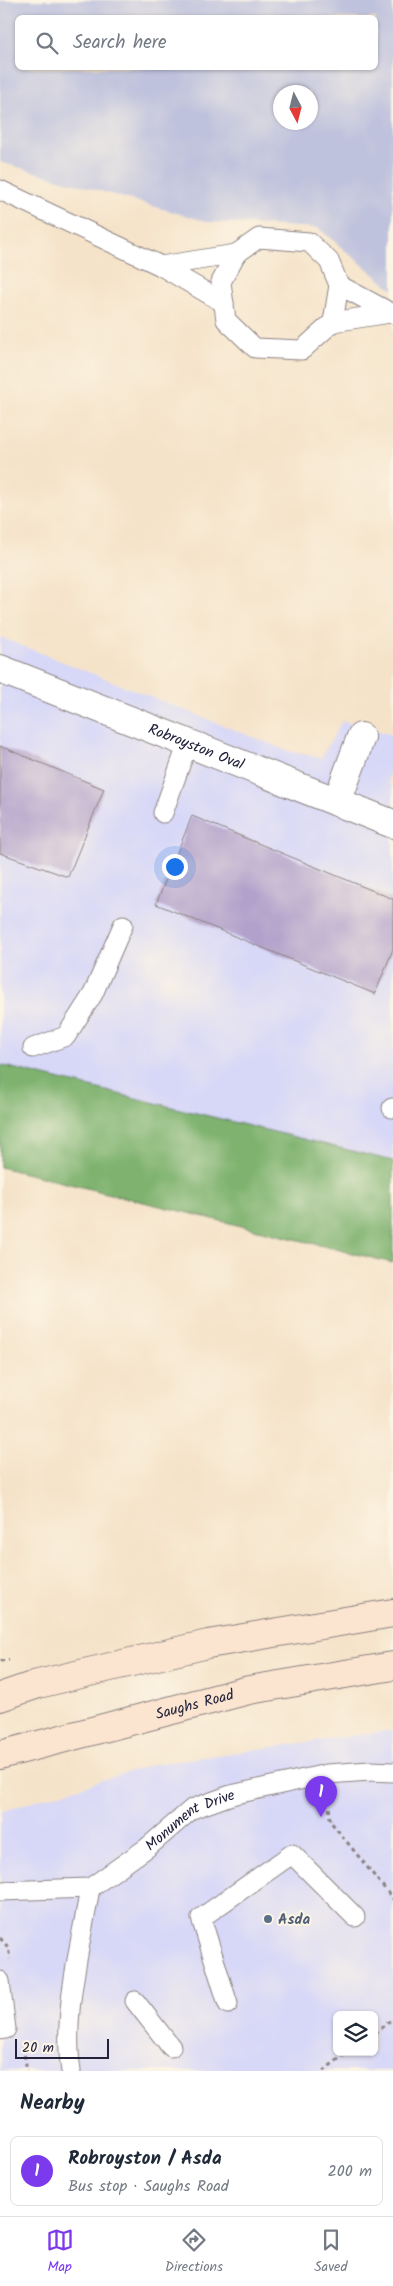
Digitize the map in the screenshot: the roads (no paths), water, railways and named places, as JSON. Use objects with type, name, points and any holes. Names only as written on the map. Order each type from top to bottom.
[{"type":"street","name":"Robroyston Oval","points":[[0,669],[393,824]]},
{"type":"street","points":[[337,802],[361,737]]},
{"type":"street","points":[[0,1696],[38,1684],[208,1644],[393,1613]]},
{"type":"street","name":"Saughs Road","points":[[0,1755],[249,1690],[393,1666]]},
{"type":"lane","points":[[0,190],[161,266],[224,303]]},
{"type":"lane","points":[[161,266],[236,254],[259,238],[309,242],[329,261],[339,285],[333,322]]},
{"type":"lane","points":[[236,254],[222,282],[226,320],[255,348],[302,350],[333,322],[392,313]]},
{"type":"lane","points":[[339,285],[392,313]]},
{"type":"lane","points":[[163,812],[188,744]]},
{"type":"lane","points":[[33,1048],[66,1036],[93,994],[123,925]]},
{"type":"lane","name":"Monument Drive","points":[[90,1888],[148,1847],[192,1809],[231,1795],[326,1774],[370,1771],[393,1772]]},
{"type":"lane","points":[[228,2004],[202,1918],[292,1854],[355,1917]]},
{"type":"lane","points":[[0,1891],[90,1888],[76,1969],[67,2047],[71,2071]]},
{"type":"lane","points":[[0,1981],[6,2029],[0,2030]]},
{"type":"lane","points":[[135,2002],[171,2047]]},
{"type":"place","name":"Robroyston / Asda","points":[[321,1817]]},
{"type":"place","name":"Asda","points":[[268,1919]]}]
